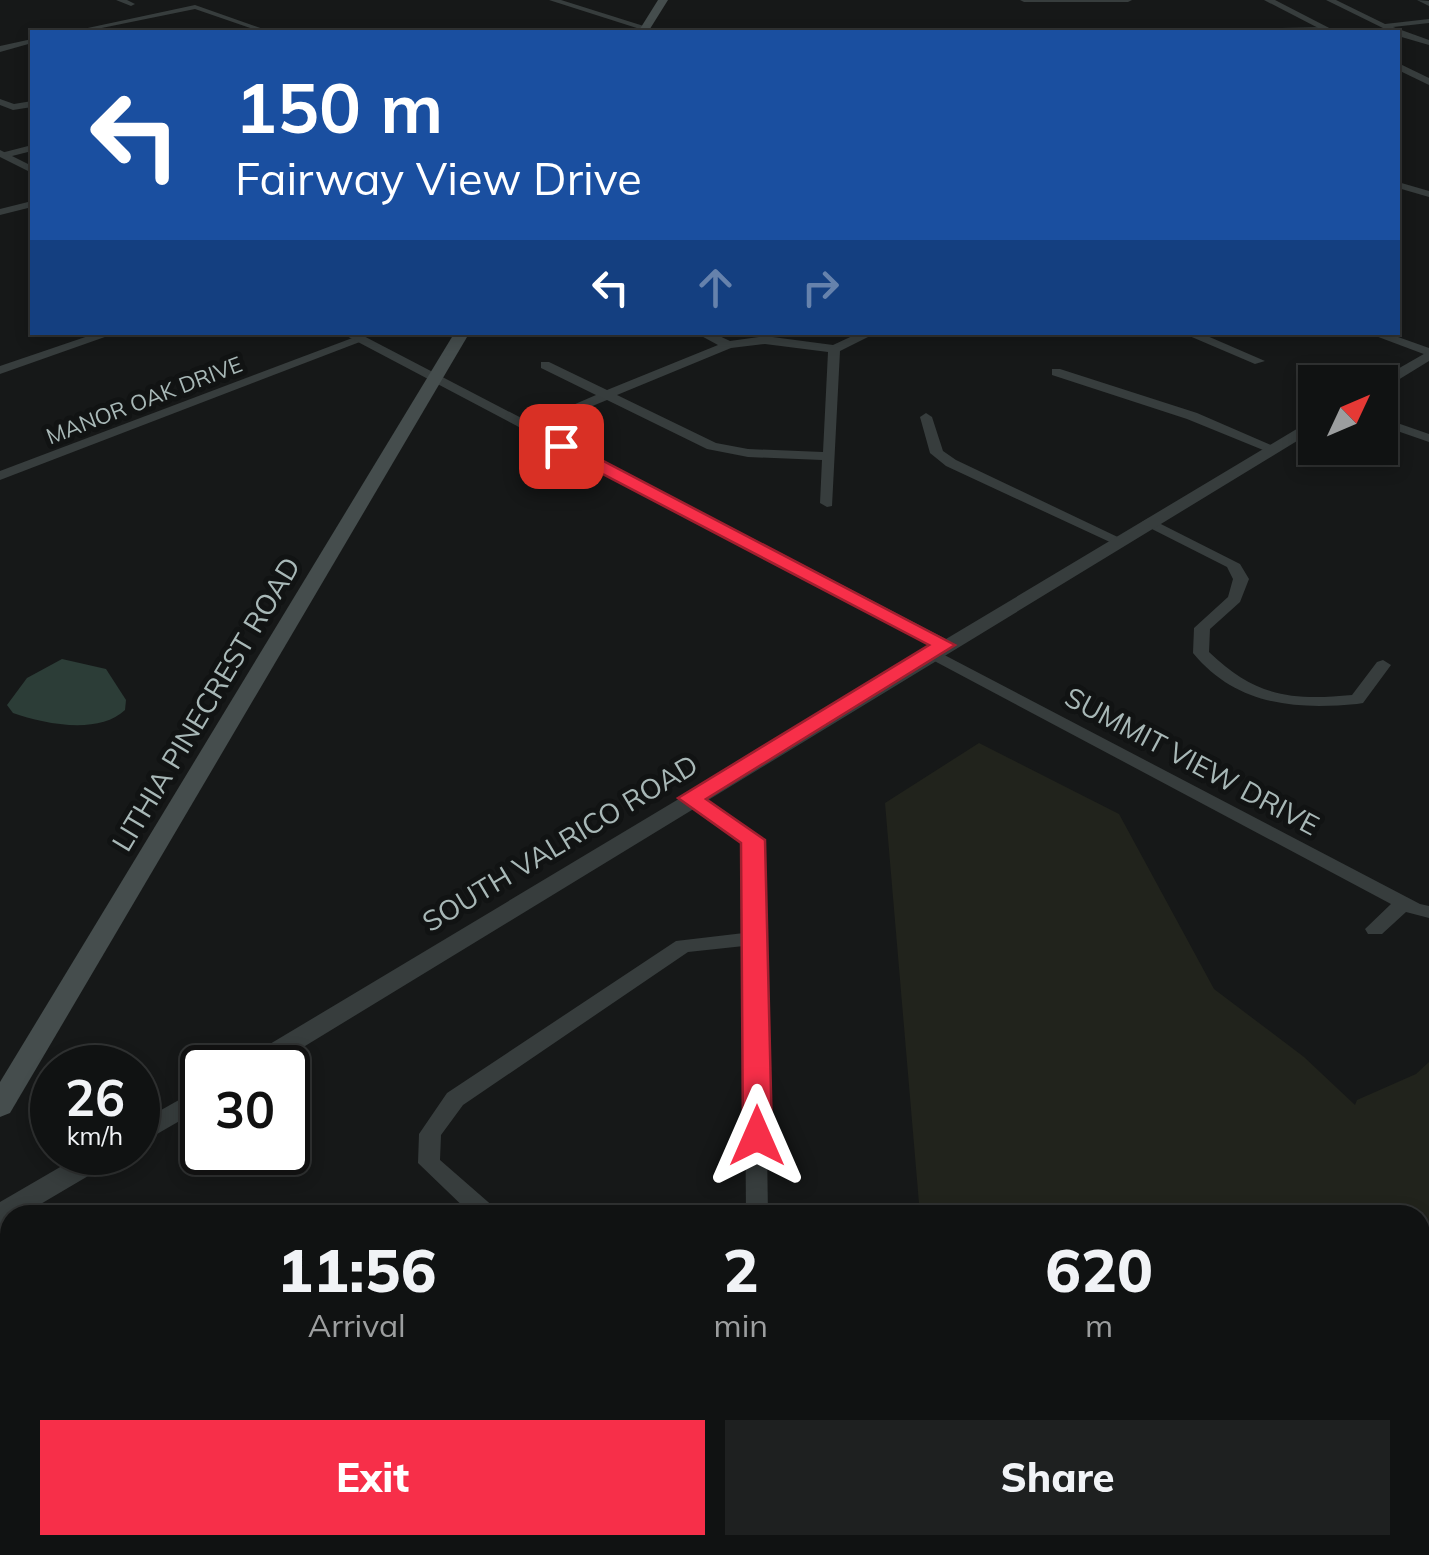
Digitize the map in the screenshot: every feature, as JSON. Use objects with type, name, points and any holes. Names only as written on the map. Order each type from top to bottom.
[{"type":"main road","points":[[644,30],[663,0]]},
{"type":"main road","name":"LITHIA PINECREST ROAD","points":[[0,1106],[462,335]]},
{"type":"street","points":[[120,0],[131,4]]},
{"type":"street","points":[[553,0],[644,30]]},
{"type":"street","points":[[1024,0],[1128,0]]},
{"type":"street","points":[[1268,0],[1326,30]]},
{"type":"street","points":[[1330,0],[1392,30]]},
{"type":"street","points":[[1421,0],[1429,4]]},
{"type":"street","points":[[83,30],[194,7],[262,30]]},
{"type":"street","points":[[1385,26],[1429,21]]},
{"type":"street","points":[[112,24],[128,30]]},
{"type":"street","points":[[1400,34],[1429,44]]},
{"type":"street","points":[[0,48],[30,45]]},
{"type":"street","points":[[1400,67],[1429,82]]},
{"type":"street","points":[[0,102],[13,106],[30,104]]},
{"type":"street","points":[[2,154],[30,148]]},
{"type":"street","points":[[2,154],[30,169]]},
{"type":"street","points":[[1403,186],[1429,178]]},
{"type":"street","points":[[1403,186],[1429,194]]},
{"type":"street","points":[[0,212],[30,204]]},
{"type":"street","points":[[0,370],[104,335]]},
{"type":"street","points":[[706,335],[728,345]]},
{"type":"street","points":[[527,428],[728,345],[764,340],[834,349],[865,335]]},
{"type":"street","points":[[1194,335],[1259,361]]},
{"type":"street","points":[[1379,335],[1429,354]]},
{"type":"street","points":[[352,336],[938,649]]},
{"type":"street","name":"MANOR OAK DRIVE","points":[[0,476],[352,336]]},
{"type":"street","points":[[827,503],[834,349]]},
{"type":"street","points":[[1398,374],[1429,354]]},
{"type":"street","points":[[545,365],[712,446],[748,453],[830,456]]},
{"type":"street","points":[[1056,372],[1192,416],[1273,448]]},
{"type":"street","points":[[926,416],[936,453],[951,463],[1117,540]]},
{"type":"street","points":[[1398,427],[1429,438]]},
{"type":"street","name":"SOUTH VALRICO ROAD","points":[[287,1045],[1298,434]]},
{"type":"street","points":[[1149,522],[1233,564],[1241,579],[1235,599],[1202,628],[1201,653],[1228,682],[1273,699],[1315,704],[1357,700],[1383,665]]},
{"type":"street","name":"SUMMIT VIEW DRIVE","points":[[938,649],[1404,904],[1429,912]]},
{"type":"street","points":[[690,798],[753,840],[758,938],[757,1205]]},
{"type":"street","points":[[1375,929],[1404,904]]},
{"type":"street","points":[[475,1205],[430,1164],[430,1134],[455,1100],[683,946],[758,938]]},
{"type":"street","points":[[17,1205],[70,1175]]},
{"type":"street","points":[[36,1205],[78,1175]]},
{"type":"shaded area","points":[[62,659],[106,669],[126,700],[125,710],[101,723],[86,725],[40,721],[13,713],[7,705],[27,678]]},
{"type":"shaded area","points":[[979,743],[1119,814],[1214,989],[1304,1057],[1355,1105],[1357,1100],[1416,1074],[1429,1062],[1429,1205],[919,1205],[885,803]]},
{"type":"route","points":[[561,446],[944,645],[690,798],[753,840],[758,938],[757,1136]]}]
